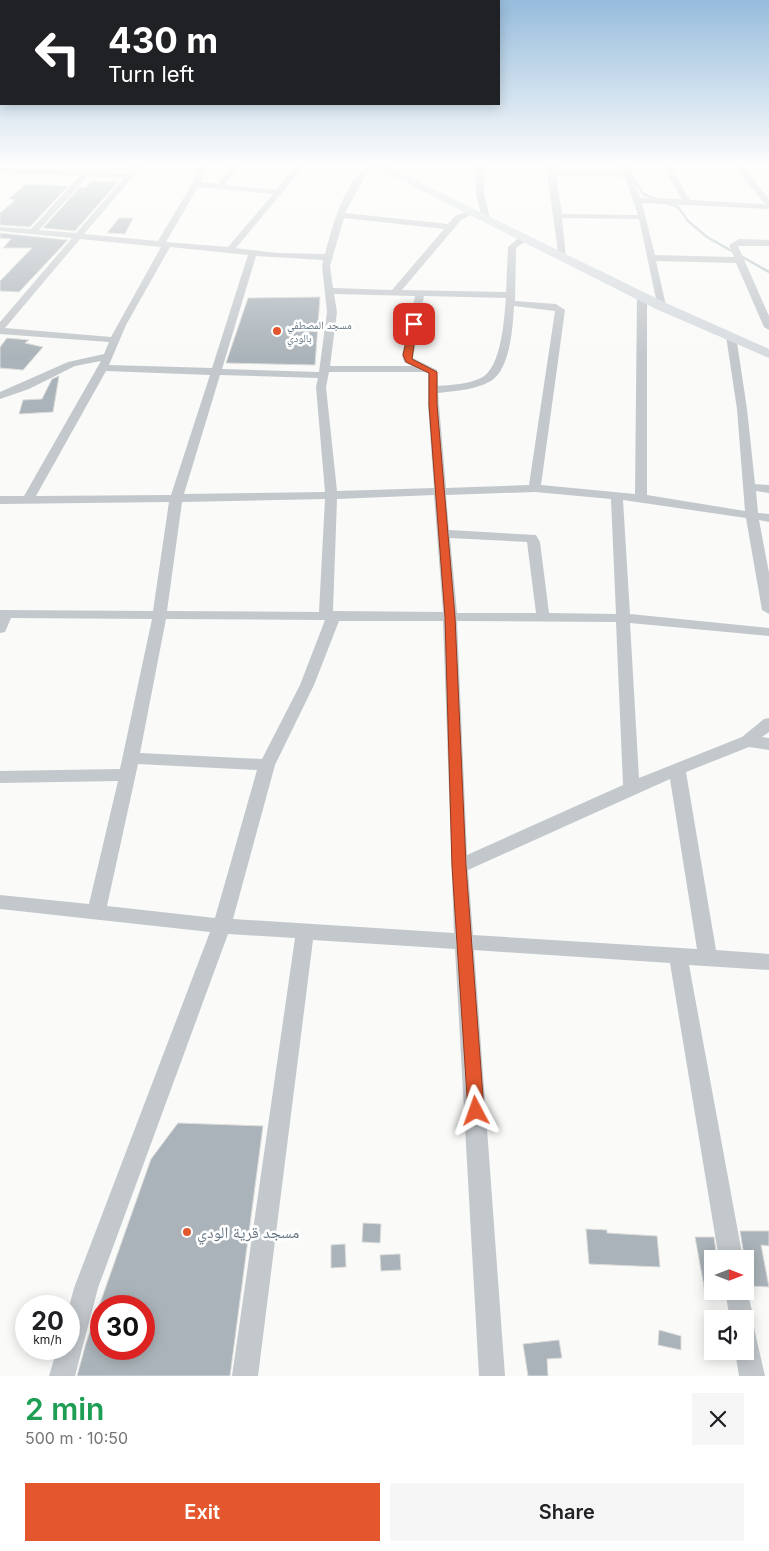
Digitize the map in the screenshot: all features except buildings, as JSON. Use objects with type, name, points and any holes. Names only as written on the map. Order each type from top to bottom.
[{"type":"street","points":[[2,229],[253,253],[328,257]]},
{"type":"street","points":[[0,329],[85,229]]},
{"type":"street","points":[[28,499],[103,368],[121,325],[172,229]]},
{"type":"street","points":[[230,250],[247,229]]},
{"type":"street","points":[[62,1376],[86,1288],[222,926],[266,765],[308,685],[330,616],[331,494],[321,387],[329,346],[332,312],[326,266],[335,229]]},
{"type":"street","points":[[396,291],[448,229]]},
{"type":"street","points":[[506,229],[661,306],[769,354]]},
{"type":"street","points":[[559,229],[562,257]]},
{"type":"street","points":[[645,229],[661,306]]},
{"type":"street","points":[[434,390],[478,382],[491,377],[499,367],[512,299],[512,246],[524,238]]},
{"type":"street","points":[[769,243],[734,243],[769,328]]},
{"type":"street","points":[[96,913],[131,758],[160,613],[176,499],[253,253]]},
{"type":"street","points":[[651,258],[740,260]]},
{"type":"street","points":[[328,290],[420,292],[512,299],[556,307],[560,310],[535,488]]},
{"type":"street","points":[[420,292],[407,355],[408,360],[429,368],[433,372],[433,405],[450,617],[459,866],[492,1376]]},
{"type":"street","points":[[641,498],[642,296]]},
{"type":"street","points":[[0,329],[115,340]]},
{"type":"street","points":[[731,336],[742,409],[752,515],[769,610]]},
{"type":"street","points":[[0,396],[25,387],[72,364],[108,356]]},
{"type":"street","points":[[103,368],[216,372],[323,372],[429,368]]},
{"type":"street","points":[[750,487],[769,489]]},
{"type":"street","points":[[0,500],[176,499],[535,488],[641,498],[769,518]]},
{"type":"street","points":[[617,495],[631,788]]},
{"type":"street","points":[[444,534],[532,538],[543,618]]},
{"type":"street","points":[[0,629],[3,614],[160,613],[624,618],[769,632]]},
{"type":"street","points":[[459,866],[631,788],[748,741],[769,723]]},
{"type":"street","points":[[748,741],[769,744]]},
{"type":"street","points":[[131,758],[266,765]]},
{"type":"street","points":[[677,769],[708,958]]},
{"type":"street","points":[[0,777],[127,775]]},
{"type":"street","points":[[0,902],[222,926],[769,962]]},
{"type":"street","points":[[245,1376],[305,932]]},
{"type":"street","points":[[678,955],[729,1250]]},
{"type":"street","points":[[749,1360],[752,1376]]},
{"type":"waterway","points":[[698,229],[707,237],[769,272]]},
{"type":"place","name":"مسجد المصطفي بالودي","points":[[277,331]]},
{"type":"place","name":"مسجد قرية الودي","points":[[187,1232]]},
{"type":"route","points":[[414,324],[407,355],[408,360],[429,368],[433,372],[433,405],[450,617],[459,866],[476,1111]]}]
